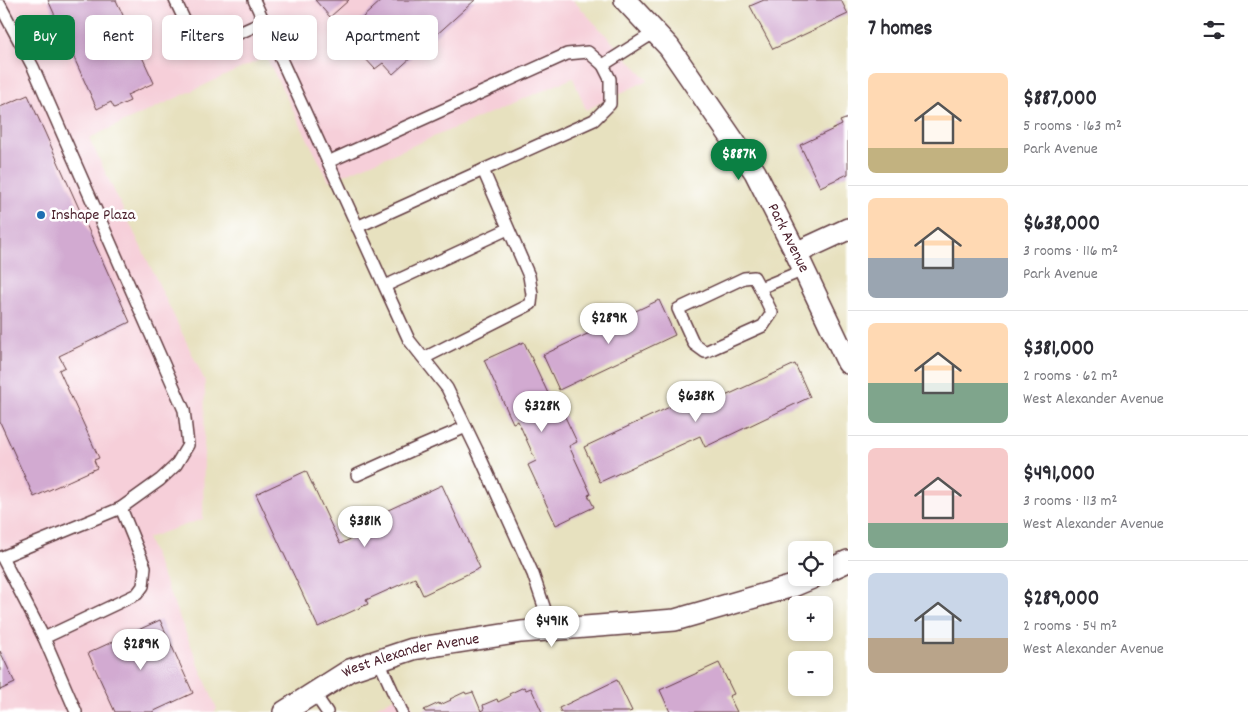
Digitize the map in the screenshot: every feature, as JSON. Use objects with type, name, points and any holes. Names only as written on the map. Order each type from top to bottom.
[{"type":"street","name":"Park Avenue","points":[[626,0],[669,46],[755,172],[848,363]]},
{"type":"street","points":[[800,261],[848,229]]},
{"type":"street","points":[[833,568],[848,561]]},
{"type":"street","name":"West Alexander Avenue","points":[[284,712],[350,670],[413,649],[521,632],[676,620],[793,586]]},
{"type":"lane","points":[[175,0],[199,51],[253,27]]},
{"type":"lane","points":[[254,0],[261,15]]},
{"type":"lane","points":[[0,5],[33,67],[184,410],[188,445],[176,465],[160,480],[121,508],[1,555],[44,638],[74,712]]},
{"type":"lane","points":[[603,66],[655,32]]},
{"type":"lane","points":[[328,162],[567,54],[588,52],[603,66],[610,79],[610,104],[594,120],[357,227]]},
{"type":"lane","points":[[281,60],[409,340],[447,388],[477,450],[533,574],[552,630]]},
{"type":"lane","points":[[424,358],[531,304],[532,294],[529,276],[482,170]]},
{"type":"lane","points":[[385,286],[508,229]]},
{"type":"lane","points":[[760,288],[800,261]]},
{"type":"lane","points":[[754,277],[760,288],[772,313],[763,326],[705,352],[694,344],[678,309],[744,278],[754,277]]},
{"type":"lane","points":[[357,475],[466,427]]},
{"type":"lane","points":[[44,638],[137,594],[143,586],[145,567],[121,508]]},
{"type":"lane","points":[[379,661],[402,712]]},
{"type":"lane","points":[[314,693],[326,712]]},
{"type":"shaded area","points":[[0,0],[573,0],[648,80],[586,110],[573,78],[329,181],[268,60],[317,60],[317,15],[253,15],[253,60],[259,60],[89,138],[205,381],[203,519],[147,538],[217,709],[214,712],[0,712]]},
{"type":"shaded area","points":[[405,693],[415,712],[365,712]]},
{"type":"building","points":[[48,0],[116,0],[123,15],[85,15],[85,60],[143,60],[154,83],[127,95],[130,101],[114,108],[111,102],[97,109],[75,60],[75,15],[55,15]]},
{"type":"building","points":[[315,0],[349,0],[332,15],[328,15]]},
{"type":"building","points":[[382,0],[475,0],[438,33],[438,15],[365,15]]},
{"type":"building","points":[[764,0],[841,0],[848,14],[773,49],[750,6]]},
{"type":"building","points":[[367,60],[409,60],[393,74],[383,63],[375,69]]},
{"type":"building","name":"Inshape Plaza","points":[[28,95],[130,322],[59,356],[65,367],[59,370],[99,458],[94,460],[97,468],[34,497],[0,422],[0,107]]},
{"type":"building","points":[[848,118],[848,174],[820,187],[800,145],[842,125],[840,121]]},
{"type":"building","points":[[659,300],[675,335],[559,390],[543,355]]},
{"type":"building","points":[[524,342],[553,404],[558,402],[577,442],[569,446],[591,494],[588,495],[594,507],[556,525],[528,465],[536,461],[518,421],[513,423],[484,360]]},
{"type":"building","points":[[795,364],[810,397],[705,447],[700,436],[600,482],[584,447],[691,397],[697,409]]},
{"type":"building","points":[[306,471],[340,544],[389,521],[384,512],[442,485],[480,568],[423,595],[415,578],[366,600],[368,604],[318,627],[256,494]]},
{"type":"building","points":[[160,620],[193,693],[152,712],[115,712],[88,653]]},
{"type":"building","points":[[0,651],[15,683],[0,690]]},
{"type":"building","points":[[719,663],[734,694],[729,696],[737,712],[670,712],[660,690]]},
{"type":"building","points":[[617,680],[632,711],[561,712],[559,708]]},
{"type":"building","points":[[524,687],[526,690],[531,688],[542,712],[425,712],[424,710],[439,703],[440,705],[465,692],[466,694],[473,692],[481,711],[484,709],[483,705],[497,699],[498,702]]},
{"type":"place","name":"Inshape Plaza","points":[[41,215]]}]
